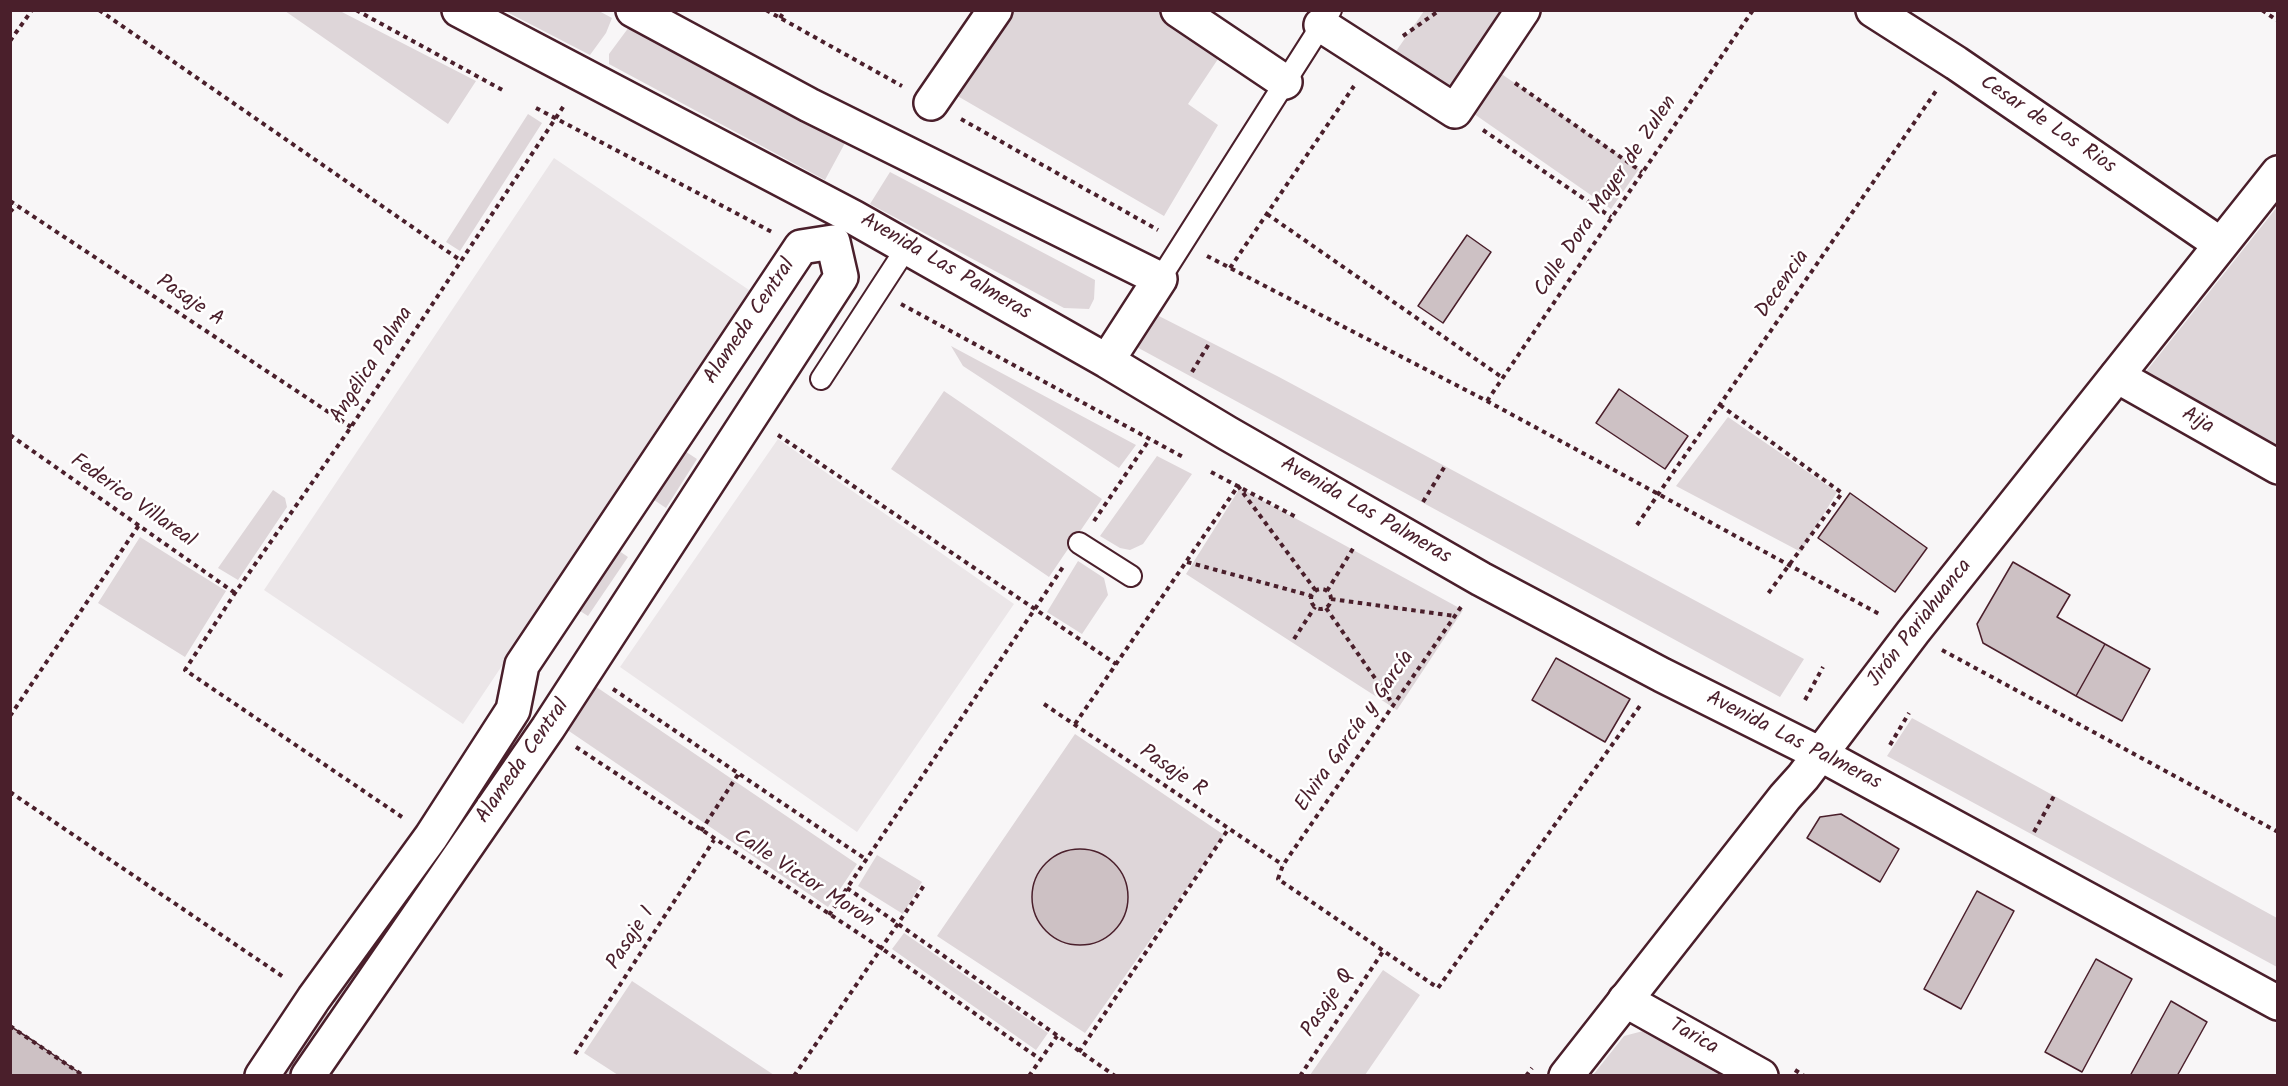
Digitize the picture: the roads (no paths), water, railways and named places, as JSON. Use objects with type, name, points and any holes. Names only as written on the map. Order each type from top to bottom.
[{"type":"street","name":"Avenida Las Palmeras","points":[[459,10],[843,211],[1107,361],[1481,579],[1662,675],[1820,754],[2277,1003]]},
{"type":"street","points":[[633,10],[809,105],[1160,279],[1107,361]]},
{"type":"street","points":[[931,103],[995,10]]},
{"type":"street","points":[[1178,10],[1285,82]]},
{"type":"street","points":[[1326,18],[1374,57],[1455,111],[1523,10]]},
{"type":"street","name":"Cesar de Los Rios","points":[[1873,10],[1956,63],[2220,244]]},
{"type":"street","name":"Jirón Pariahuanca","points":[[1566,1076],[1820,754],[1920,623],[2277,173]]},
{"type":"street","name":"Alameda Central","points":[[262,1076],[314,998],[431,837],[513,710],[522,665],[801,247],[834,242],[841,277],[548,728],[308,1076]]},
{"type":"street","name":"Aija","points":[[2117,376],[2277,467]]},
{"type":"street","name":"Tarica","points":[[1624,1000],[1761,1076]]},
{"type":"lane","points":[[1160,279],[1326,18]]},
{"type":"lane","points":[[821,379],[907,247]]},
{"type":"lane","points":[[1080,543],[1131,576]]}]
